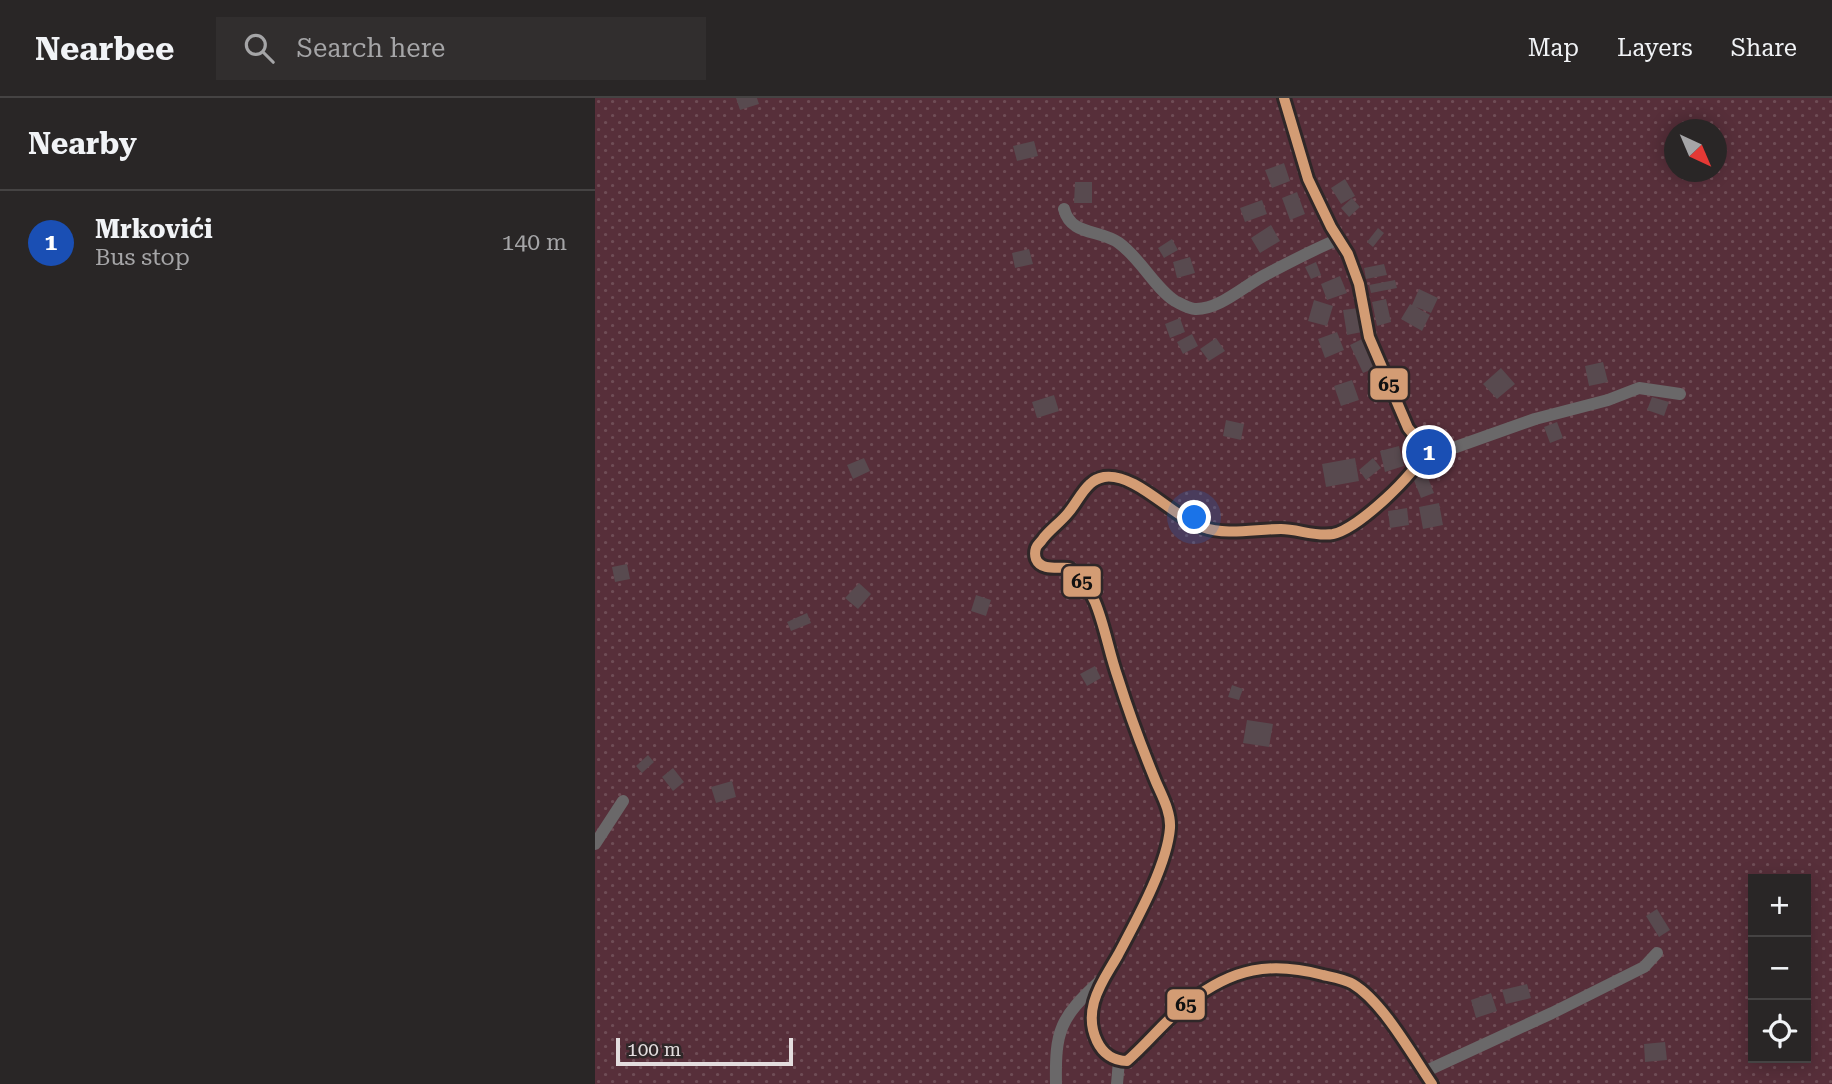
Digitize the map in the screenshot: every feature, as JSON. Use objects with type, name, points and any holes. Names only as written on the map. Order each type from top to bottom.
[{"type":"street","points":[[1284,98],[1308,179],[1348,254],[1359,284],[1369,337],[1408,428],[1426,450]]},
{"type":"street","points":[[1064,209],[1067,221],[1077,228],[1109,236],[1128,250],[1173,300],[1193,309],[1204,308],[1246,289],[1264,275],[1339,239]]},
{"type":"street","points":[[1426,450],[1456,447],[1535,419],[1608,400],[1639,388],[1680,394]]},
{"type":"street","points":[[1426,450],[1401,483],[1374,509],[1355,525],[1334,534],[1311,534],[1283,529],[1220,532],[1200,527],[1129,482],[1114,477],[1097,479],[1089,484],[1067,515],[1045,536],[1036,549],[1035,556],[1038,563],[1044,567],[1069,568],[1089,591],[1096,604],[1117,677],[1168,811],[1170,827],[1160,867],[1117,957],[1102,980],[1093,1005],[1093,1029],[1097,1043],[1105,1054],[1119,1060],[1127,1060],[1191,1000],[1239,973],[1257,968],[1298,968],[1352,983],[1369,996],[1397,1031],[1431,1084]]},
{"type":"street","points":[[595,844],[623,801]]},
{"type":"street","points":[[1424,1072],[1644,967],[1657,953]]},
{"type":"street","points":[[1056,1084],[1055,1057],[1060,1028],[1084,996],[1102,980]]},
{"type":"street","points":[[1117,1084],[1119,1060]]},
{"type":"shaded area","points":[[595,98],[1832,98],[1832,1084],[595,1084]]},
{"type":"building","points":[[736,98],[757,98],[759,104],[740,110]]},
{"type":"building","points":[[1034,141],[1038,156],[1017,161],[1013,146]]},
{"type":"building","points":[[1284,163],[1290,181],[1272,188],[1265,170]]},
{"type":"building","points":[[1345,179],[1355,196],[1341,204],[1331,188]]},
{"type":"building","points":[[1075,182],[1092,182],[1092,203],[1074,203]]},
{"type":"building","points":[[1297,192],[1305,214],[1290,220],[1282,198]]},
{"type":"building","points":[[1352,198],[1360,207],[1349,217],[1341,208]]},
{"type":"building","points":[[1262,200],[1267,214],[1245,222],[1240,208]]},
{"type":"building","points":[[1271,225],[1280,241],[1260,253],[1251,238]]},
{"type":"building","points":[[1378,228],[1384,233],[1373,247],[1367,242]]},
{"type":"building","points":[[1172,239],[1178,250],[1164,258],[1158,248]]},
{"type":"building","points":[[1029,249],[1033,264],[1015,268],[1012,253]]},
{"type":"building","points":[[1190,257],[1195,273],[1177,278],[1173,262]]},
{"type":"building","points":[[1316,262],[1321,275],[1311,279],[1305,267]]},
{"type":"building","points":[[1384,264],[1387,275],[1366,279],[1364,268]]},
{"type":"building","points":[[1340,276],[1347,293],[1327,300],[1321,284]]},
{"type":"building","points":[[1395,280],[1397,288],[1371,293],[1369,285]]},
{"type":"building","points":[[1419,289],[1438,298],[1431,313],[1416,307],[1430,315],[1422,331],[1401,319],[1410,304],[1412,305]]},
{"type":"building","points":[[1386,299],[1391,322],[1377,326],[1372,302]]},
{"type":"building","points":[[1314,300],[1333,306],[1327,326],[1308,321]]},
{"type":"building","points":[[1358,308],[1362,332],[1347,335],[1343,310]]},
{"type":"building","points":[[1180,318],[1185,332],[1170,338],[1165,324]]},
{"type":"building","points":[[1337,332],[1344,350],[1325,358],[1318,339]]},
{"type":"building","points":[[1192,334],[1198,346],[1183,354],[1177,342]]},
{"type":"building","points":[[1216,338],[1225,351],[1209,361],[1200,349]]},
{"type":"building","points":[[1362,339],[1375,368],[1363,373],[1350,345]]},
{"type":"building","points":[[1603,362],[1608,382],[1589,386],[1585,366]]},
{"type":"building","points":[[1501,368],[1515,384],[1497,399],[1483,384]]},
{"type":"building","points":[[1382,379],[1388,394],[1374,399],[1368,385]]},
{"type":"building","points":[[1352,380],[1359,400],[1341,406],[1334,386]]},
{"type":"building","points":[[1054,395],[1059,411],[1037,418],[1032,402]]},
{"type":"building","points":[[1652,397],[1669,402],[1664,416],[1647,410]]},
{"type":"building","points":[[1226,420],[1244,424],[1241,440],[1223,436]]},
{"type":"building","points":[[1557,422],[1563,438],[1550,443],[1544,427]]},
{"type":"building","points":[[1399,446],[1404,466],[1385,472],[1380,451]]},
{"type":"building","points":[[864,458],[870,471],[853,479],[847,465]]},
{"type":"building","points":[[1355,458],[1359,481],[1326,487],[1322,464]]},
{"type":"building","points":[[1373,458],[1381,468],[1366,480],[1359,470]]},
{"type":"building","points":[[1426,473],[1434,493],[1421,498],[1413,478]]},
{"type":"building","points":[[1439,503],[1443,525],[1423,529],[1419,507]]},
{"type":"building","points":[[1407,508],[1409,525],[1390,528],[1388,511]]},
{"type":"building","points":[[627,564],[630,579],[615,582],[612,567]]},
{"type":"building","points":[[859,583],[871,594],[858,609],[845,598]]},
{"type":"building","points":[[976,595],[991,600],[986,616],[971,611]]},
{"type":"building","points":[[807,613],[811,623],[791,631],[787,622]]},
{"type":"building","points":[[1095,666],[1101,678],[1087,686],[1080,674]]},
{"type":"building","points":[[1232,685],[1243,689],[1239,700],[1228,697]]},
{"type":"building","points":[[1247,720],[1273,724],[1269,747],[1243,743]]},
{"type":"building","points":[[648,755],[654,762],[642,773],[636,766]]},
{"type":"building","points":[[673,768],[684,782],[673,791],[662,777]]},
{"type":"building","points":[[732,781],[736,797],[716,803],[711,787]]},
{"type":"building","points":[[1657,909],[1670,930],[1659,937],[1646,916]]},
{"type":"building","points":[[1527,984],[1531,998],[1506,1004],[1502,990]]},
{"type":"building","points":[[1491,993],[1497,1011],[1476,1018],[1471,1000]]},
{"type":"building","points":[[1665,1042],[1667,1060],[1645,1062],[1644,1044]]},
{"type":"transit line","name":"65","points":[[1284,98],[1308,179],[1331,227],[1348,254],[1359,284],[1369,337],[1408,428],[1426,450],[1411,472],[1385,499],[1357,522],[1333,534],[1281,529],[1231,532],[1212,530],[1191,522],[1128,481],[1104,477],[1087,487],[1068,513],[1036,547],[1035,556],[1038,563],[1046,567],[1069,568],[1093,597],[1115,669],[1166,804],[1170,822],[1168,843],[1157,876],[1099,989],[1094,1002],[1092,1022],[1102,1049],[1117,1060],[1127,1061],[1181,1009],[1221,981],[1269,968],[1304,971],[1346,981],[1364,992],[1396,1030],[1432,1084]]},
{"type":"place","name":"Mrkovići","points":[[1429,452]]}]
